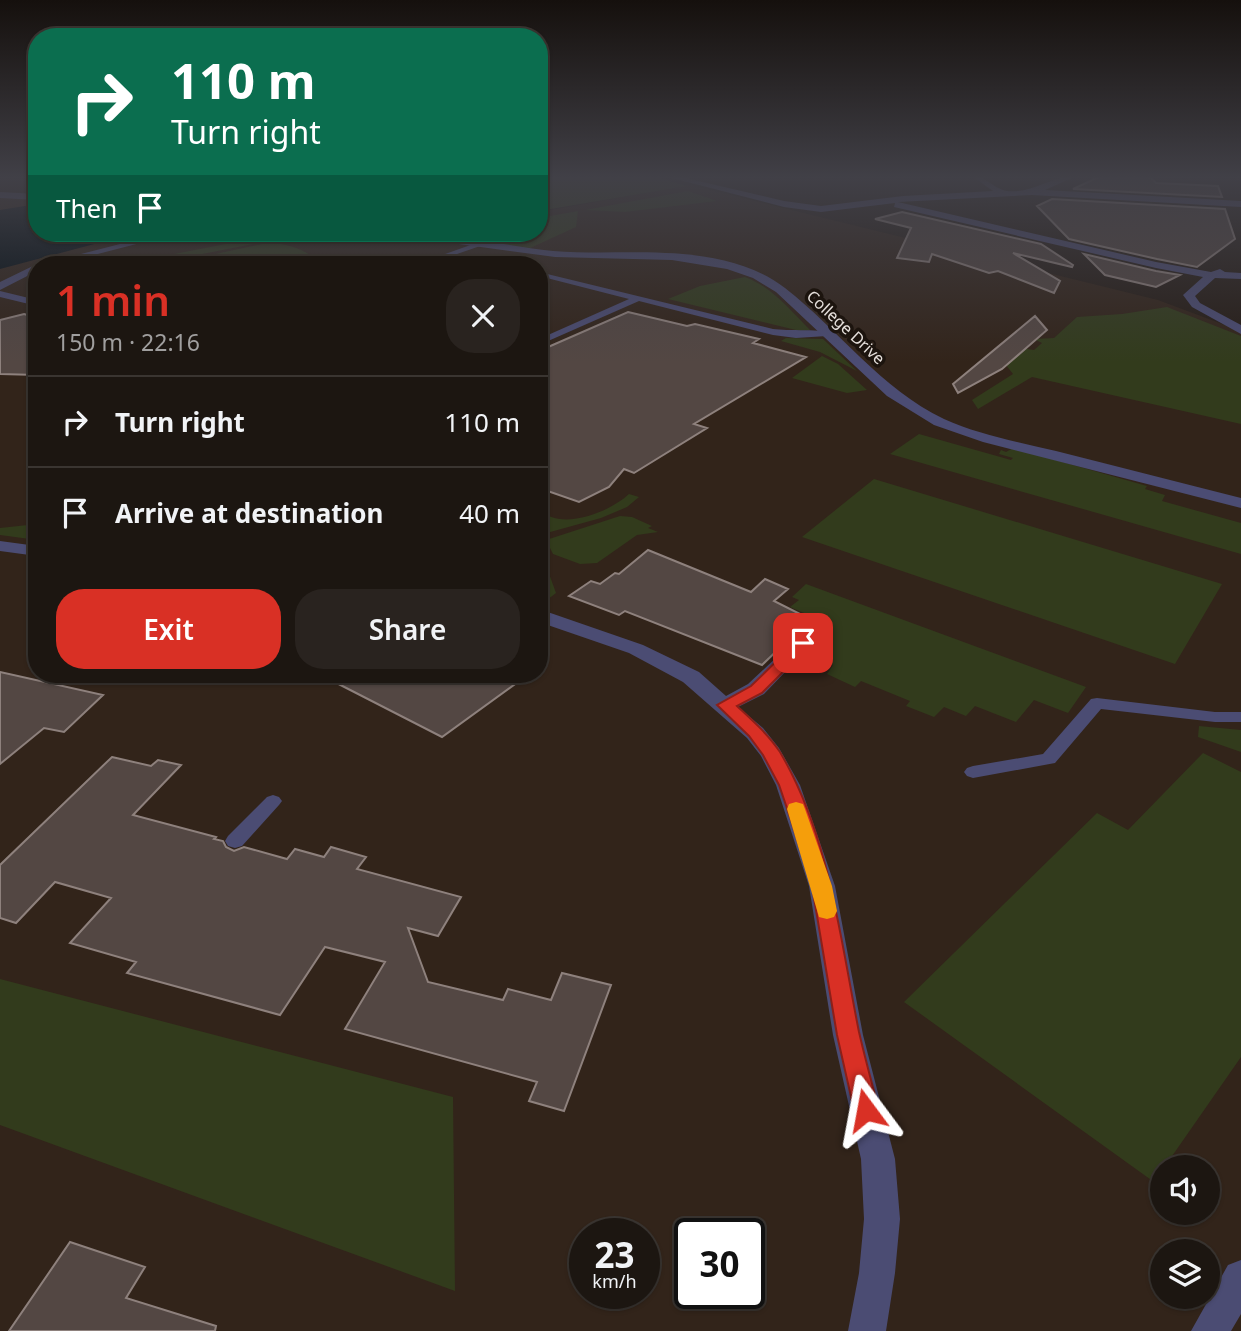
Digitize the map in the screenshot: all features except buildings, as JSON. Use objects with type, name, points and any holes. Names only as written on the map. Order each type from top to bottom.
[{"type":"street","points":[[1042,238],[1156,265],[1212,275],[1241,276]]},
{"type":"street","points":[[80,256],[137,242]]},
{"type":"street","name":"College Drive","points":[[467,242],[554,254],[685,260],[733,267],[768,281],[892,394],[939,422],[988,439],[1241,503]]},
{"type":"street","points":[[1240,264],[1212,275],[1189,295],[1192,301],[1241,330]]},
{"type":"street","points":[[0,287],[28,271]]},
{"type":"street","points":[[0,546],[28,550]]},
{"type":"street","points":[[548,618],[661,659],[691,677],[755,733],[771,753],[788,785],[822,886],[848,1035],[878,1159],[882,1190],[877,1273],[867,1331]]},
{"type":"street","points":[[726,705],[757,689],[803,643]]},
{"type":"street","points":[[1210,1331],[1241,1278]]},
{"type":"lane","points":[[445,256],[482,244]]},
{"type":"lane","points":[[548,276],[774,332],[803,335],[827,333]]},
{"type":"lane","points":[[0,294],[28,302]]},
{"type":"lane","points":[[548,338],[639,298]]},
{"type":"lane","points":[[7,306],[28,305]]},
{"type":"lane","points":[[973,772],[1049,759],[1097,703],[1215,717],[1241,717]]},
{"type":"lane","points":[[235,841],[273,801]]},
{"type":"shaded area","points":[[0,238],[28,238],[28,242],[548,242],[548,238],[906,238],[1158,300],[1241,331],[1241,1331],[0,1331]]},
{"type":"shaded area","points":[[0,238],[28,238],[28,242],[102,242],[49,256],[28,256],[28,262],[0,269]]},
{"type":"green space","points":[[236,242],[259,243],[192,256],[164,256]]},
{"type":"green space","points":[[476,242],[543,242],[528,249]]},
{"type":"green space","points":[[267,243],[297,248],[311,256],[206,256]]},
{"type":"green space","points":[[745,277],[772,293],[810,330],[800,331],[668,299],[700,286]]},
{"type":"green space","points":[[1167,307],[1241,336],[1241,424],[1032,377],[978,409],[972,400],[1013,374],[998,355],[1014,347],[1034,350],[1042,343],[1034,339],[1054,338],[1077,317]]},
{"type":"green space","points":[[786,338],[823,339],[857,371],[820,352],[781,341]]},
{"type":"green space","points":[[822,356],[838,364],[867,390],[847,393],[792,378]]},
{"type":"green space","points":[[919,434],[1011,460],[1013,458],[999,454],[1001,450],[1006,452],[1013,448],[1147,486],[1145,489],[1165,495],[1162,501],[1241,523],[1241,554],[890,454]]},
{"type":"green space","points":[[874,479],[1222,584],[1175,664],[802,537]]},
{"type":"green space","points":[[629,494],[639,497],[627,507],[601,518],[548,533],[548,515],[558,519],[584,517],[620,501]]},
{"type":"green space","points":[[620,516],[632,517],[652,526],[648,528],[658,532],[637,535],[597,563],[580,564],[553,554],[548,539]]},
{"type":"green space","points":[[28,525],[28,539],[0,535],[0,528]]},
{"type":"green space","points":[[548,571],[556,593],[548,599]]},
{"type":"green space","points":[[806,584],[1086,687],[1068,713],[1034,700],[1016,722],[975,706],[966,716],[944,707],[934,717],[906,706],[910,701],[861,681],[855,687],[827,674],[833,665],[818,659],[829,648],[798,637],[818,619],[790,607],[799,600],[792,597]]},
{"type":"green space","points":[[1199,726],[1241,730],[1241,752],[1198,737]]},
{"type":"green space","points":[[1203,753],[1241,772],[1241,1057],[1173,1155],[1150,1155],[1150,1179],[904,1002],[1097,813],[1128,830]]},
{"type":"green space","points":[[0,979],[453,1097],[455,1291],[0,1125]]},
{"type":"slow traffic","points":[[796,809],[822,886],[827,911]]},
{"type":"route","points":[[803,643],[757,689],[726,705],[771,753],[788,785],[822,886],[848,1035],[866,1110]]}]
